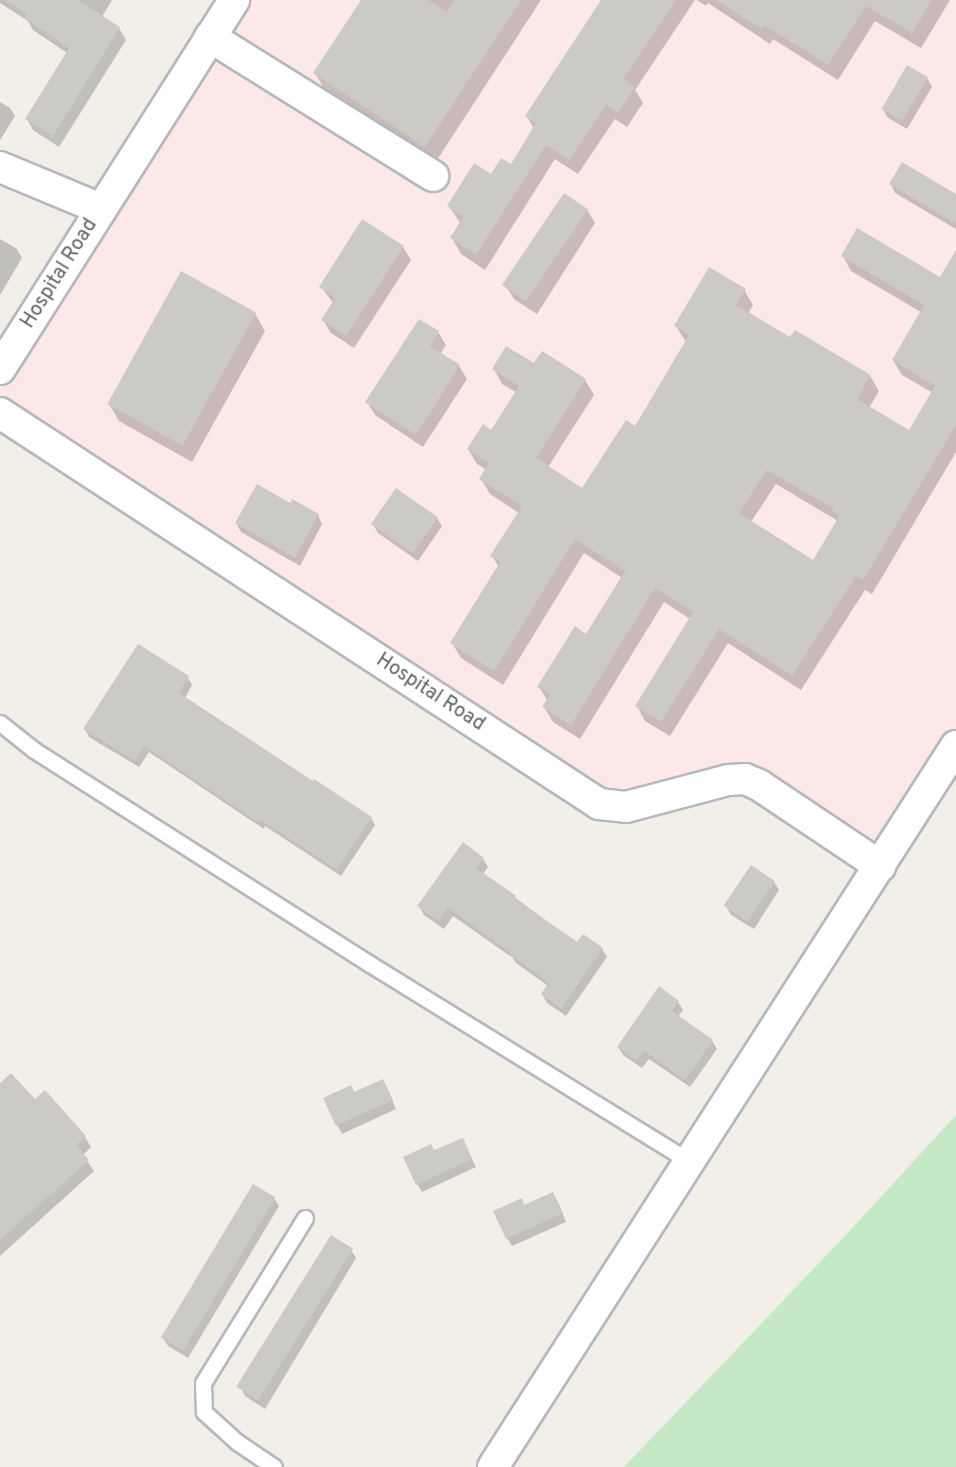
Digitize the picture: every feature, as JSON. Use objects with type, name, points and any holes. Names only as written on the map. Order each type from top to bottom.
[{"type":"street","name":"Hospital Road","points":[[0,369],[234,0]]},
{"type":"street","points":[[210,37],[433,176]]},
{"type":"street","points":[[0,167],[101,209]]},
{"type":"street","name":"Hospital Road","points":[[0,413],[599,804],[626,807],[728,780],[745,780],[759,784],[880,866]]},
{"type":"street","points":[[493,1467],[691,1162],[956,746]]},
{"type":"lane","points":[[0,723],[34,750],[370,964],[691,1162]]},
{"type":"lane","points":[[274,1467],[237,1442],[204,1412],[203,1383],[305,1218]]},
{"type":"shaded area","points":[[237,0],[956,0],[956,738],[880,862],[760,783],[624,806],[0,411],[0,374]]},
{"type":"green space","points":[[956,1115],[956,1467],[624,1467],[844,1237]]},
{"type":"building","points":[[5,0],[77,0],[120,27],[53,136],[25,119],[69,48],[25,18],[27,14]]},
{"type":"building","points":[[361,0],[428,0],[447,12],[455,0],[521,0],[425,147],[313,73]]},
{"type":"building","points":[[601,0],[676,0],[623,79],[635,87],[618,113],[606,105],[569,160],[546,145],[476,255],[450,238],[463,217],[447,206],[474,163],[491,174],[501,158],[511,164],[536,123],[525,116]]},
{"type":"building","points":[[716,0],[932,0],[912,33],[866,6],[828,65],[764,25],[761,29]]},
{"type":"building","points":[[907,65],[928,77],[902,121],[882,109]]},
{"type":"building","points":[[902,162],[956,194],[956,224],[889,184]]},
{"type":"building","points":[[564,193],[588,209],[526,301],[502,285]]},
{"type":"building","points":[[362,219],[404,246],[346,336],[321,320],[335,298],[319,287]]},
{"type":"building","points":[[857,228],[940,277],[956,250],[956,425],[863,580],[856,576],[792,676],[719,629],[661,722],[635,706],[693,612],[655,588],[571,725],[542,707],[550,694],[537,687],[575,626],[586,634],[625,571],[575,539],[494,671],[450,643],[500,562],[490,556],[522,506],[479,479],[489,463],[467,449],[483,424],[491,430],[519,386],[492,369],[506,346],[534,363],[542,351],[586,379],[536,458],[582,488],[626,420],[635,426],[689,335],[674,326],[709,267],[746,289],[736,305],[790,337],[795,330],[871,375],[857,399],[909,430],[935,386],[892,360],[924,305],[841,256]],"holes":[[[767,470],[834,509],[832,511],[840,515],[813,560],[739,513]]]},
{"type":"building","points":[[181,271],[256,313],[183,446],[107,404]]},
{"type":"building","points":[[419,319],[439,331],[430,346],[460,365],[416,435],[365,402]]},
{"type":"building","points":[[257,484],[290,503],[292,499],[319,514],[295,558],[235,523]]},
{"type":"building","points":[[396,488],[438,517],[413,553],[371,524]]},
{"type":"building","points":[[138,644],[189,676],[179,693],[372,817],[337,870],[261,820],[259,823],[144,746],[135,761],[83,729]]},
{"type":"building","points":[[463,842],[484,858],[476,868],[516,896],[514,898],[577,942],[583,934],[603,948],[561,1009],[541,994],[549,982],[509,955],[511,953],[448,908],[438,921],[417,906]]},
{"type":"building","points":[[751,865],[775,881],[748,922],[724,906]]},
{"type":"building","points":[[659,986],[679,1001],[672,1011],[713,1040],[685,1080],[644,1051],[637,1061],[617,1047]]},
{"type":"building","points":[[11,1073],[35,1099],[45,1090],[86,1136],[76,1145],[89,1160],[0,1240],[0,1083]]},
{"type":"building","points":[[383,1079],[393,1100],[336,1126],[323,1098],[351,1085],[354,1092]]},
{"type":"building","points":[[463,1138],[472,1159],[416,1185],[403,1157],[431,1144],[434,1150]]},
{"type":"building","points":[[253,1184],[275,1197],[183,1351],[161,1337]]},
{"type":"building","points":[[553,1192],[563,1213],[506,1239],[493,1211],[522,1198],[524,1205]]},
{"type":"building","points":[[331,1235],[353,1249],[258,1401],[236,1387]]}]
